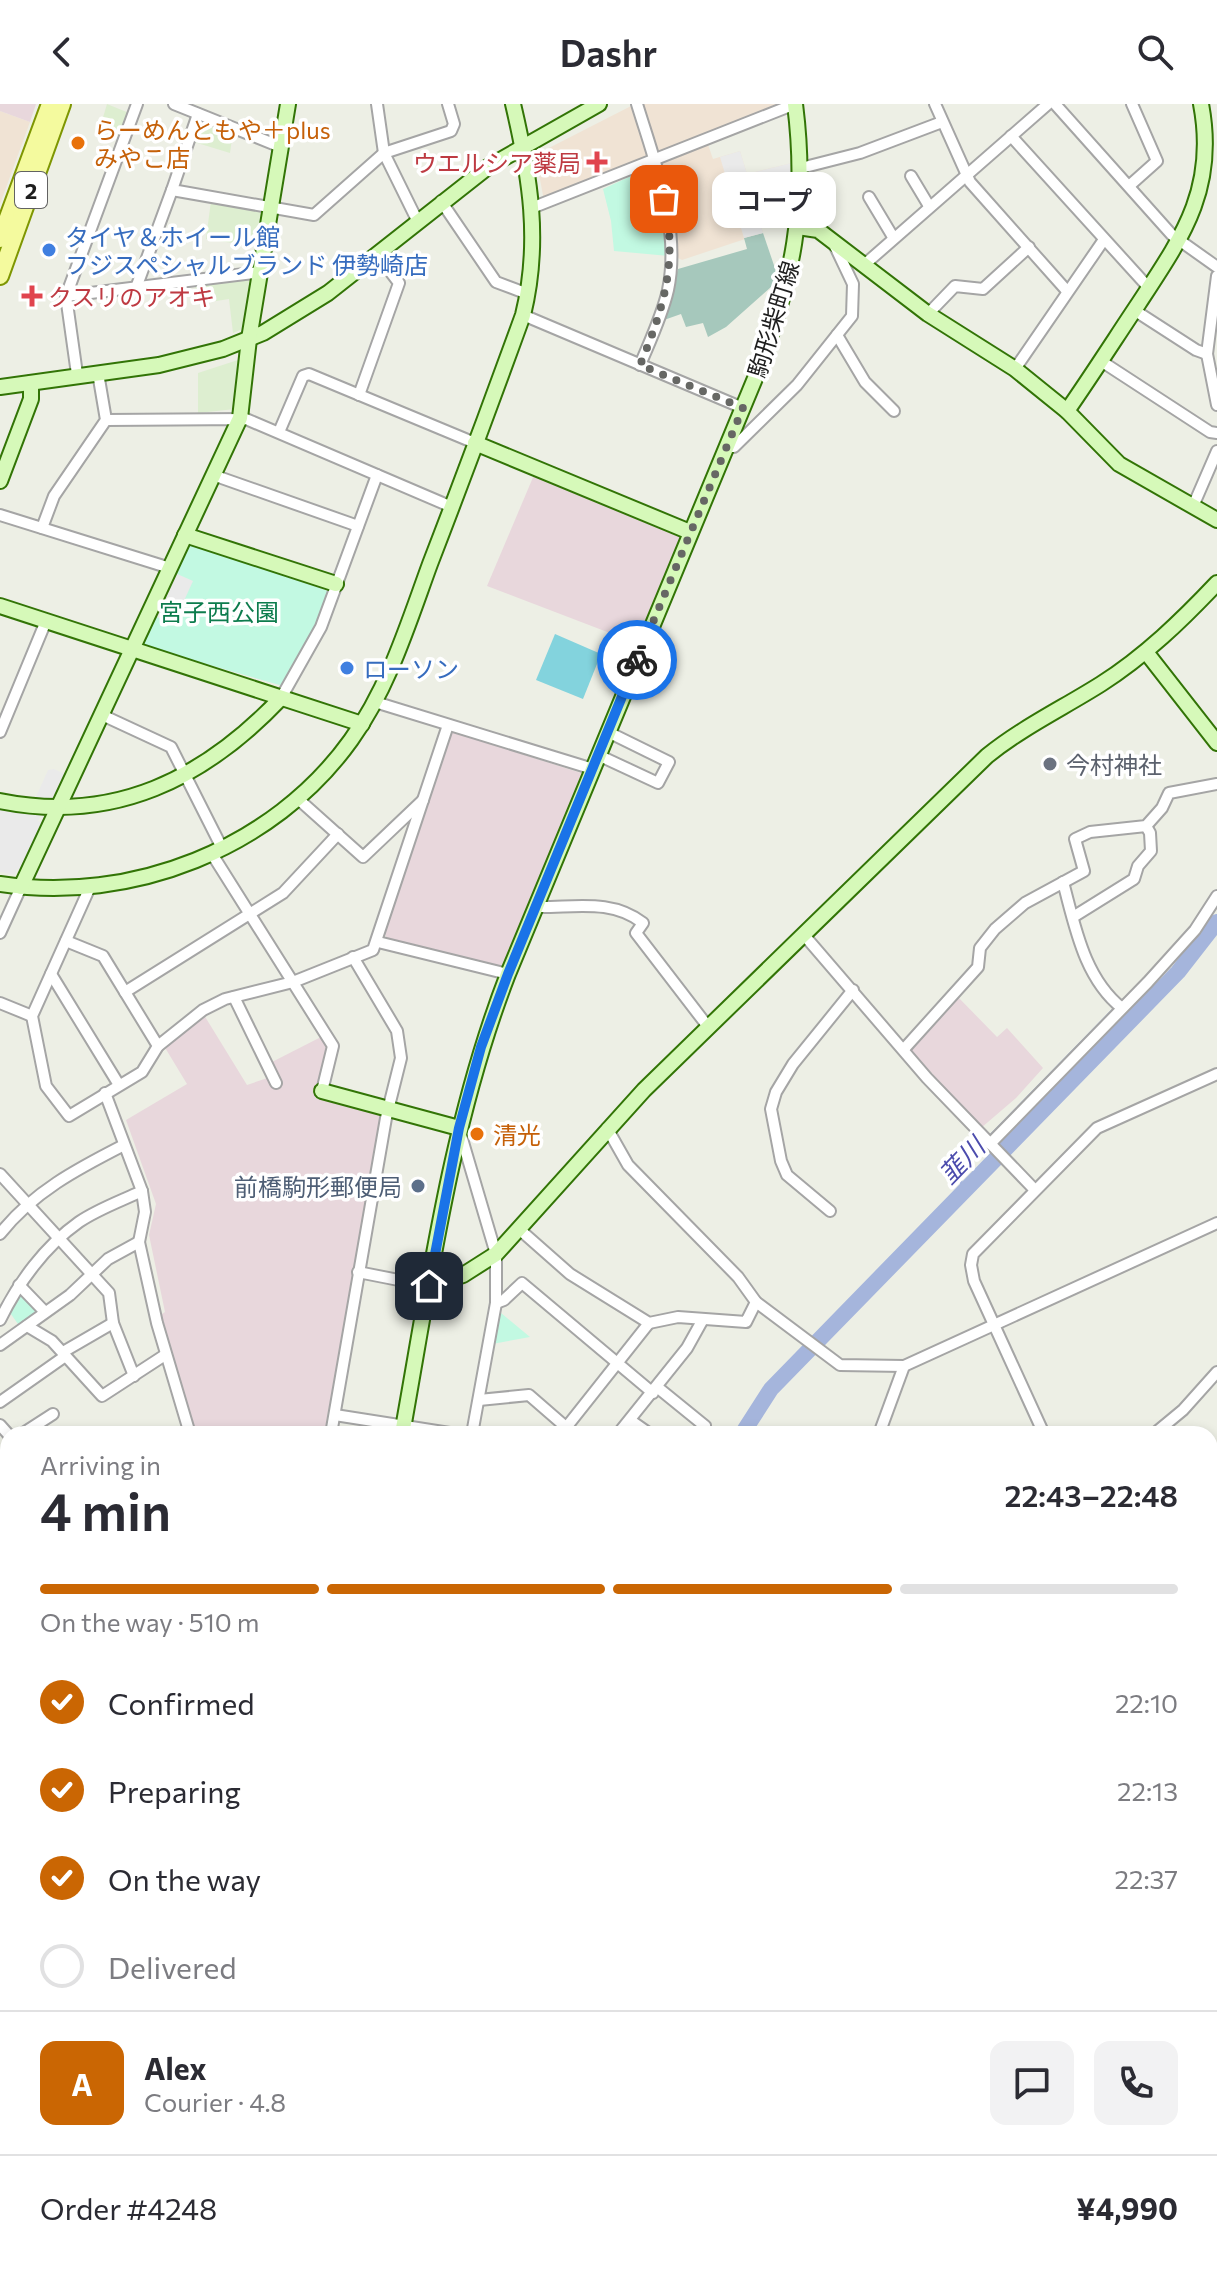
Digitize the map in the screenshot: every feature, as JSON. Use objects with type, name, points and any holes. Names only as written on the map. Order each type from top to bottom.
[{"type":"main road","name":"2","points":[[0,239],[50,104]]},
{"type":"main road","name":"2","points":[[0,276],[62,104]]},
{"type":"street","points":[[77,374],[66,296],[137,104]]},
{"type":"street","points":[[174,104],[281,147]]},
{"type":"street","points":[[0,933],[240,418],[249,339],[288,104]]},
{"type":"street","points":[[377,104],[384,153],[417,220]]},
{"type":"street","points":[[172,190],[314,215],[384,153],[451,131],[454,124],[448,104]]},
{"type":"street","points":[[0,884],[90,887],[154,875],[217,851],[297,798],[336,759],[362,724],[390,671],[523,315],[534,254],[534,207],[513,104]]},
{"type":"street","points":[[0,387],[189,359],[249,339],[316,303],[441,201],[522,146],[599,104]]},
{"type":"street","points":[[637,104],[670,227],[671,269],[659,321],[640,365]]},
{"type":"street","points":[[534,207],[795,104]]},
{"type":"street","name":"駒形柴町線","points":[[404,1426],[459,1128],[481,1047],[508,974],[743,408],[782,302],[798,227],[801,168],[795,104]]},
{"type":"street","points":[[935,104],[966,175],[1067,291]]},
{"type":"street","points":[[864,265],[1048,104]]},
{"type":"street","points":[[1055,104],[1179,241],[1217,267]]},
{"type":"street","points":[[1129,186],[1157,161],[1132,104]]},
{"type":"street","points":[[1067,411],[1179,241],[1202,184],[1211,121],[1201,104]]},
{"type":"street","points":[[136,288],[198,114]]},
{"type":"street","points":[[801,168],[860,153],[942,122]]},
{"type":"street","points":[[1011,136],[1103,241],[1149,288]]},
{"type":"street","points":[[911,176],[929,206]]},
{"type":"street","points":[[869,197],[893,237]]},
{"type":"street","points":[[441,201],[496,282],[528,294]]},
{"type":"street","points":[[798,227],[818,230],[928,314],[1015,369],[1067,411],[1119,464],[1194,504],[1217,520]]},
{"type":"street","points":[[727,447],[734,447],[750,434],[852,316],[853,284],[833,241]]},
{"type":"street","points":[[1015,369],[1103,241]]},
{"type":"street","points":[[928,314],[955,286],[983,289],[1029,247]]},
{"type":"street","points":[[359,395],[399,283],[377,254]]},
{"type":"street","points":[[66,296],[261,272]]},
{"type":"street","points":[[1217,276],[1207,354],[1217,405]]},
{"type":"street","points":[[1134,310],[1207,354]]},
{"type":"street","points":[[523,315],[743,408]]},
{"type":"street","points":[[837,335],[865,382],[894,411]]},
{"type":"street","points":[[1101,361],[1210,432],[1217,433]]},
{"type":"street","points":[[42,528],[54,496],[106,420],[98,373]]},
{"type":"street","points":[[279,432],[305,374],[690,532]]},
{"type":"street","points":[[0,481],[31,399],[31,383]]},
{"type":"street","points":[[106,420],[240,418],[452,507]]},
{"type":"street","points":[[1194,504],[1217,451]]},
{"type":"street","points":[[213,475],[358,526]]},
{"type":"street","points":[[0,801],[58,807],[110,803],[186,776],[247,734],[281,698],[312,645],[377,475]]},
{"type":"street","points":[[0,515],[170,568]]},
{"type":"street","points":[[185,535],[336,584]]},
{"type":"street","points":[[358,1272],[429,1286],[463,1275],[496,1254],[607,1128],[987,756],[1021,730],[1101,684],[1146,652],[1217,583]]},
{"type":"street","points":[[0,606],[362,724]]},
{"type":"street","points":[[0,732],[46,621]]},
{"type":"street","points":[[1146,652],[1217,743]]},
{"type":"street","points":[[375,702],[448,725],[596,762],[658,783],[669,762],[608,732]]},
{"type":"street","points":[[102,715],[171,747],[249,916],[333,1046],[322,1091],[459,1128],[496,1254],[496,1303],[474,1426]]},
{"type":"street","points":[[90,887],[32,1016],[46,1086],[69,1116],[142,1072],[158,1046],[203,1010],[234,997],[293,982],[373,950],[448,725]]},
{"type":"street","points":[[904,1049],[978,967],[980,948],[986,939],[1025,903],[1084,871],[1075,839],[1090,832],[1146,826],[1162,808],[1169,793],[1217,784]]},
{"type":"street","points":[[297,798],[363,857],[424,799]]},
{"type":"street","points":[[1073,917],[1134,879],[1138,866],[1151,851],[1150,833],[1146,826]]},
{"type":"street","points":[[125,992],[283,893],[338,834]]},
{"type":"street","points":[[1063,882],[1085,960],[1111,999],[1122,1008]]},
{"type":"street","points":[[992,1146],[1195,930],[1217,896]]},
{"type":"street","points":[[536,907],[617,907],[638,919],[643,923],[636,933],[709,1028]]},
{"type":"street","points":[[804,935],[1034,1189]]},
{"type":"street","points":[[66,941],[103,956],[158,1046]]},
{"type":"street","points":[[378,942],[508,974]]},
{"type":"street","points":[[333,1426],[358,1272],[401,1058],[400,1038],[353,957]]},
{"type":"street","points":[[51,974],[119,1085]]},
{"type":"street","points":[[830,1211],[787,1175],[781,1161],[771,1109],[776,1092],[793,1064],[853,990]]},
{"type":"street","points":[[234,997],[276,1083]]},
{"type":"street","points":[[0,1003],[32,1016]]},
{"type":"street","points":[[1040,1426],[974,1281],[971,1260],[976,1249],[1097,1128],[1217,1074]]},
{"type":"street","points":[[105,1093],[142,1191],[145,1212],[139,1242],[165,1355],[187,1426]]},
{"type":"street","points":[[607,1128],[628,1165],[738,1277],[756,1302],[840,1365],[904,1366],[1217,1223]]},
{"type":"street","points":[[0,1234],[26,1204],[65,1176],[124,1145]]},
{"type":"street","points":[[0,1174],[109,1293],[113,1323],[134,1376]]},
{"type":"street","points":[[142,1191],[80,1221],[61,1238],[19,1285],[0,1320],[63,1354],[102,1396],[165,1355]]},
{"type":"street","points":[[519,1229],[570,1274],[649,1323]]},
{"type":"street","points":[[0,1345],[70,1295],[115,1254],[139,1242]]},
{"type":"street","points":[[496,1303],[504,1300],[522,1283],[619,1364],[705,1426]]},
{"type":"street","points":[[19,1285],[45,1312]]},
{"type":"street","points":[[568,1426],[649,1323],[678,1317],[746,1322],[756,1302]]},
{"type":"street","points":[[625,1426],[655,1390],[702,1321]]},
{"type":"street","points":[[0,1402],[63,1354],[113,1323]]},
{"type":"street","points":[[882,1426],[904,1366]]},
{"type":"street","points":[[1164,1426],[1183,1410],[1217,1372]]},
{"type":"street","points":[[479,1400],[529,1395],[559,1426]]},
{"type":"street","points":[[34,1426],[53,1414]]},
{"type":"street","points":[[335,1415],[388,1426]]},
{"type":"street","points":[[630,1420],[639,1426]]},
{"type":"shaded area","points":[[0,104],[36,104],[30,122],[0,111]]},
{"type":"shaded area","points":[[635,104],[783,104],[705,136],[713,159],[740,151],[747,174],[792,163],[792,190],[754,202],[763,233],[682,260],[678,258],[674,214],[656,153],[544,201],[537,163],[543,151]]},
{"type":"shaded area","points":[[0,111],[30,122],[0,204]]},
{"type":"shaded area","points":[[740,151],[747,174],[792,163],[792,190],[754,202],[763,233],[744,238],[720,157]]},
{"type":"shaded area","points":[[763,233],[779,280],[726,327],[708,337],[703,323],[686,327],[681,314],[664,320],[678,269],[747,249],[744,238]]},
{"type":"shaded area","points":[[534,475],[681,536],[636,643],[487,586]]},
{"type":"shaded area","points":[[175,573],[193,581],[173,625],[155,616]]},
{"type":"shaded area","points":[[555,634],[601,654],[583,699],[536,680]]},
{"type":"shaded area","points":[[451,731],[584,774],[503,968],[389,942],[383,931]]},
{"type":"shaded area","points":[[54,769],[67,775],[56,799],[49,801],[36,797],[48,770]]},
{"type":"shaded area","points":[[0,807],[38,812],[41,814],[38,821],[44,824],[22,871],[17,869],[15,875],[0,872]]},
{"type":"shaded area","points":[[957,996],[997,1037],[1007,1028],[1043,1068],[1016,1098],[981,1128],[911,1050],[911,1046]]},
{"type":"shaded area","points":[[204,1015],[247,1085],[276,1075],[270,1063],[321,1037],[327,1049],[315,1098],[380,1114],[382,1119],[325,1426],[191,1426],[159,1316],[165,1312],[149,1235],[156,1204],[126,1120],[187,1084],[164,1046]]},
{"type":"green space","points":[[107,104],[129,113],[120,138],[99,131]]},
{"type":"green space","points":[[202,119],[233,131],[230,153],[194,142]]},
{"type":"green space","points":[[648,168],[652,170],[665,215],[669,256],[614,251],[603,189]]},
{"type":"green space","points":[[211,201],[262,210],[265,214],[260,247],[206,239]]},
{"type":"green space","points":[[252,276],[247,327],[233,333],[229,299],[197,304],[195,284]]},
{"type":"green space","points":[[241,359],[235,409],[198,413],[198,373]]},
{"type":"green space","name":"宮子西公園","points":[[191,543],[328,591],[309,640],[283,686],[143,646],[141,642]]},
{"type":"green space","points":[[22,1292],[37,1306],[38,1312],[18,1324],[8,1310],[17,1293]]},
{"type":"green space","points":[[501,1313],[530,1337],[492,1344],[497,1316]]},
{"type":"waterway","name":"韮川","points":[[747,1426],[771,1389],[1178,972],[1217,922]]},
{"type":"waterway","points":[[991,1135],[1113,1010]]},
{"type":"waterway","points":[[963,1191],[959,1172],[980,1146]]},
{"type":"way so far","points":[[637,660],[743,408],[640,365],[668,291],[670,227],[664,199]]},
{"type":"place","name":"らーめんともや＋plus みやこ店","points":[[78,143]]},
{"type":"place","name":"ウエルシア薬局","points":[[597,162]]},
{"type":"place","name":"コープ","points":[[664,199]]},
{"type":"place","name":"タイヤ＆ホイール館 フジスペシャルブランド 伊勢崎店","points":[[49,250]]},
{"type":"place","name":"クスリのアオキ","points":[[32,296]]},
{"type":"place","name":"ローソン","points":[[347,668]]},
{"type":"place","name":"今村神社","points":[[1050,764]]},
{"type":"place","name":"清光","points":[[477,1134]]},
{"type":"place","name":"前橋駒形郵便局","points":[[418,1186]]},
{"type":"route","points":[[429,1286],[459,1128],[481,1047],[637,660]]}]
